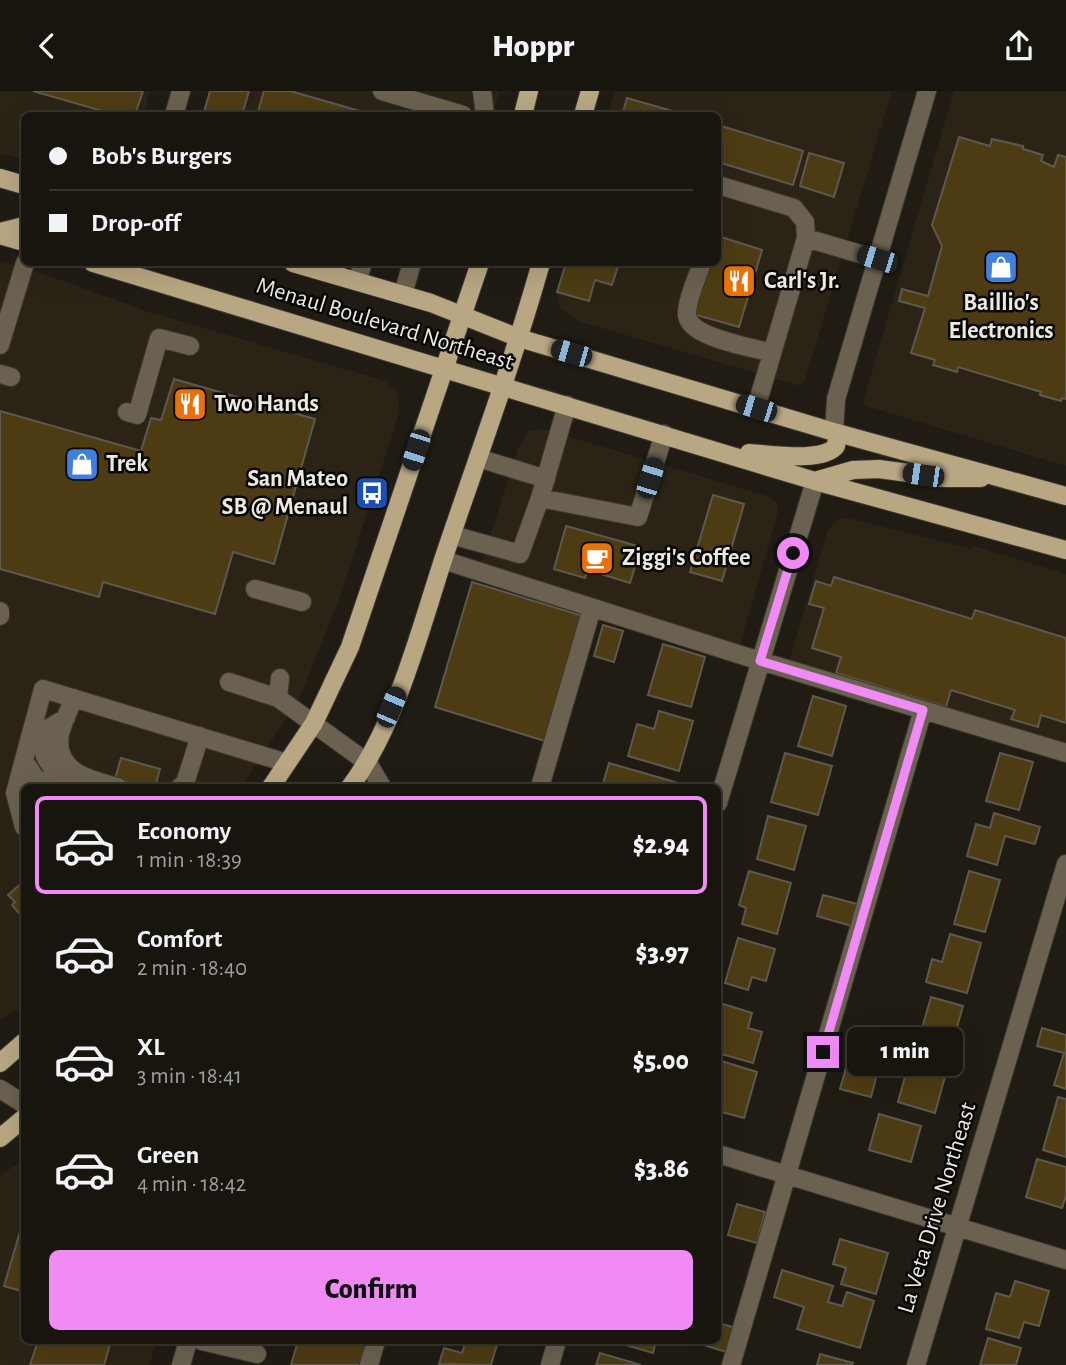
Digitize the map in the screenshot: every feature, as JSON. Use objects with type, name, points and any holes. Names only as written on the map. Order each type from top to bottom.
[{"type":"main road","points":[[524,112],[529,91]]},
{"type":"main road","points":[[584,112],[590,91]]},
{"type":"main road","points":[[0,178],[21,184]]},
{"type":"main road","points":[[0,233],[21,227]]},
{"type":"main road","points":[[0,233],[21,241]]},
{"type":"main road","name":"Menaul Boulevard Northeast","points":[[103,266],[815,481],[1066,551]]},
{"type":"main road","name":"Menaul Boulevard Northeast","points":[[304,266],[403,294],[519,338],[834,432],[1066,496]]},
{"type":"main road","points":[[273,784],[314,723],[350,647],[479,266]]},
{"type":"main road","points":[[351,784],[368,764],[407,670],[519,338],[540,266]]},
{"type":"main road","points":[[721,452],[814,456],[826,454],[836,446],[837,438],[834,432]]},
{"type":"main road","points":[[815,481],[853,470],[879,469],[945,478],[1002,477]]},
{"type":"main road","points":[[0,1063],[21,1045]]},
{"type":"main road","points":[[0,1138],[21,1120]]},
{"type":"street","points":[[175,112],[181,91]]},
{"type":"street","points":[[382,91],[453,112]]},
{"type":"street","points":[[482,91],[485,112]]},
{"type":"street","points":[[834,432],[836,399],[927,91]]},
{"type":"street","points":[[721,185],[794,208],[805,222],[806,238],[756,408]]},
{"type":"street","points":[[806,238],[877,259]]},
{"type":"street","points":[[0,345],[20,310],[25,266]]},
{"type":"street","points":[[357,281],[362,266]]},
{"type":"street","points":[[403,294],[411,266]]},
{"type":"street","points":[[701,266],[687,315],[692,326],[705,335],[772,353]]},
{"type":"street","points":[[127,412],[137,415],[150,349],[159,338],[190,346]]},
{"type":"street","points":[[452,535],[520,554],[546,479],[567,405]]},
{"type":"street","points":[[540,498],[638,517],[664,434]]},
{"type":"street","points":[[478,458],[546,479]]},
{"type":"street","points":[[721,793],[815,481]]},
{"type":"street","points":[[443,560],[760,661],[1066,753]]},
{"type":"street","points":[[255,589],[302,602]]},
{"type":"street","points":[[541,784],[592,608]]},
{"type":"street","points":[[0,611],[0,616]]},
{"type":"street","points":[[278,698],[280,678]]},
{"type":"street","points":[[229,682],[278,698],[368,764],[380,784]]},
{"type":"street","points":[[21,816],[15,793],[43,689],[287,763]]},
{"type":"street","points":[[69,780],[60,752],[60,735],[74,698]]},
{"type":"street","points":[[731,1365],[923,710]]},
{"type":"street","points":[[186,784],[200,736]]},
{"type":"street","points":[[24,761],[36,779],[87,779],[106,784]]},
{"type":"street","name":"La Veta Drive Northeast","points":[[916,1365],[1066,864]]},
{"type":"street","points":[[0,1089],[21,1102]]},
{"type":"street","points":[[721,1155],[1066,1260]]},
{"type":"street","points":[[181,1365],[187,1344]]},
{"type":"street","points":[[215,1344],[257,1354]]},
{"type":"street","points":[[369,1365],[375,1344]]},
{"type":"street","points":[[550,1365],[556,1344]]},
{"type":"shaded area","points":[[0,91],[150,91],[144,112],[21,112],[21,159],[0,153]]},
{"type":"shaded area","points":[[210,91],[370,91],[446,112],[204,112]]},
{"type":"shaded area","points":[[416,91],[500,91],[493,112],[482,112]]},
{"type":"shaded area","points":[[615,91],[892,91],[801,386],[578,321],[560,308],[557,295],[565,266],[721,266],[721,112],[609,112]]},
{"type":"shaded area","points":[[954,91],[1066,91],[1066,466],[866,406],[863,402]]},
{"type":"shaded area","points":[[0,261],[149,312],[385,381],[397,391],[400,410],[339,600],[305,685],[295,705],[243,784],[21,784],[21,1009],[0,1020]]},
{"type":"shaded area","points":[[544,429],[770,497],[777,503],[778,512],[740,645],[480,569],[518,448],[529,431]]},
{"type":"shaded area","points":[[847,518],[972,549],[974,546],[1066,574],[1066,744],[788,665],[828,529],[839,519]]},
{"type":"shaded area","points":[[21,1161],[21,1344],[156,1344],[149,1365],[0,1365],[0,1176]]},
{"type":"building","points":[[33,91],[143,91],[136,112],[106,112]]},
{"type":"building","points":[[210,91],[249,91],[243,112],[204,112]]},
{"type":"building","points":[[264,91],[290,91],[364,112],[258,112]]},
{"type":"building","points":[[627,98],[676,112],[623,112]]},
{"type":"building","points":[[721,126],[803,151],[793,185],[721,163]]},
{"type":"building","name":"Baillio's Electronics","points":[[959,137],[990,146],[992,139],[1023,146],[1023,149],[1043,155],[1041,161],[1054,167],[1058,155],[1066,157],[1066,399],[1062,398],[1061,401],[1040,395],[1041,392],[958,367],[957,372],[933,365],[935,360],[911,353],[925,308],[899,301],[902,289],[928,296],[942,246],[932,225]]},
{"type":"building","points":[[809,153],[844,163],[834,197],[800,186]]},
{"type":"building","points":[[721,237],[762,250],[739,327],[693,314],[707,266],[721,266]]},
{"type":"building","points":[[565,266],[618,266],[612,285],[595,280],[589,301],[557,292]]},
{"type":"building","points":[[174,379],[315,419],[274,564],[233,552],[215,614],[103,582],[99,597],[0,569],[0,411],[141,451],[151,418],[161,420]]},
{"type":"building","points":[[713,495],[744,504],[722,581],[690,572]]},
{"type":"building","name":"Ziggi's Coffee","points":[[566,526],[641,547],[630,583],[588,570],[585,578],[554,569]]},
{"type":"building","points":[[834,577],[972,619],[975,610],[1066,638],[1066,723],[1041,715],[1038,727],[1011,719],[1015,710],[951,690],[946,707],[836,673],[841,657],[812,648],[824,608],[809,604],[816,581],[831,586]]},
{"type":"building","points":[[472,582],[586,617],[548,742],[435,707]]},
{"type":"building","points":[[603,625],[623,631],[614,662],[594,656]]},
{"type":"building","points":[[663,644],[705,657],[691,707],[648,695]]},
{"type":"building","points":[[813,696],[846,706],[832,756],[798,746]]},
{"type":"building","points":[[659,711],[693,721],[679,771],[628,756],[637,724],[654,729]]},
{"type":"building","points":[[785,753],[832,766],[818,815],[771,802]]},
{"type":"building","points":[[1000,753],[1033,762],[1019,810],[986,801]]},
{"type":"building","points":[[121,758],[160,769],[156,784],[133,784],[115,779]]},
{"type":"building","points":[[609,763],[678,783],[678,784],[603,784]]},
{"type":"building","points":[[994,813],[1040,827],[1035,844],[1005,836],[997,865],[967,856],[976,824],[990,828]]},
{"type":"building","points":[[768,816],[806,826],[794,870],[757,859]]},
{"type":"building","points":[[749,871],[791,883],[777,934],[742,924],[746,908],[739,905]]},
{"type":"building","points":[[969,871],[1000,880],[985,932],[954,924]]},
{"type":"building","points":[[21,884],[21,916],[12,905],[15,902],[8,895]]},
{"type":"building","points":[[823,895],[861,905],[855,927],[817,916]]},
{"type":"building","points":[[950,934],[981,943],[967,993],[926,982],[932,959],[942,962]]},
{"type":"building","points":[[738,938],[775,949],[766,981],[752,977],[748,990],[725,983]]},
{"type":"building","points":[[931,997],[963,1006],[951,1048],[919,1039]]},
{"type":"building","points":[[721,1003],[752,1013],[748,1028],[762,1032],[753,1063],[721,1054]]},
{"type":"building","points":[[1042,1028],[1066,1035],[1066,1089],[1054,1085],[1064,1053],[1037,1046]]},
{"type":"building","points":[[911,1055],[948,1066],[935,1113],[898,1102]]},
{"type":"building","points":[[849,1058],[879,1067],[871,1097],[840,1089]]},
{"type":"building","points":[[721,1061],[757,1072],[744,1118],[721,1112]]},
{"type":"building","points":[[1058,1097],[1066,1099],[1066,1157],[1043,1150]]},
{"type":"building","points":[[879,1114],[921,1126],[911,1162],[869,1150]]},
{"type":"building","points":[[1037,1159],[1066,1167],[1066,1196],[1062,1208],[1026,1197]]},
{"type":"building","points":[[737,1204],[765,1212],[757,1243],[728,1235]]},
{"type":"building","points":[[21,1228],[21,1291],[4,1286]]},
{"type":"building","points":[[840,1239],[888,1253],[876,1294],[841,1284],[846,1268],[833,1264]]},
{"type":"building","points":[[782,1270],[833,1286],[828,1302],[842,1306],[847,1292],[874,1301],[860,1348],[797,1329],[804,1307],[774,1297]]},
{"type":"building","points":[[1015,1281],[1049,1291],[1039,1326],[1024,1322],[1019,1338],[986,1329],[996,1293],[1010,1297]]},
{"type":"building","points":[[721,1324],[733,1327],[726,1352],[701,1344],[721,1344]]},
{"type":"building","points":[[988,1338],[1021,1348],[1016,1365],[980,1365]]},
{"type":"building","points":[[37,1344],[110,1344],[104,1365],[30,1365]]},
{"type":"building","points":[[297,1344],[368,1344],[361,1365],[291,1365]]},
{"type":"building","points":[[465,1344],[497,1344],[491,1365],[439,1364],[444,1348],[462,1353]]},
{"type":"building","points":[[622,1344],[655,1344],[653,1353]]},
{"type":"building","points":[[600,1353],[641,1365],[596,1365]]},
{"type":"building","points":[[820,1354],[853,1363],[817,1365]]},
{"type":"place","name":"Baillio's Electronics","points":[[1001,267]]},
{"type":"place","name":"Carl's Jr.","points":[[739,281]]},
{"type":"place","name":"Two Hands","points":[[190,404]]},
{"type":"place","name":"Trek","points":[[82,464]]},
{"type":"place","name":"San Mateo SB @ Menaul","points":[[372,493]]},
{"type":"place","name":"Ziggi's Coffee","points":[[597,558]]},
{"type":"route","points":[[793,553],[760,661],[923,710],[823,1052]]}]
